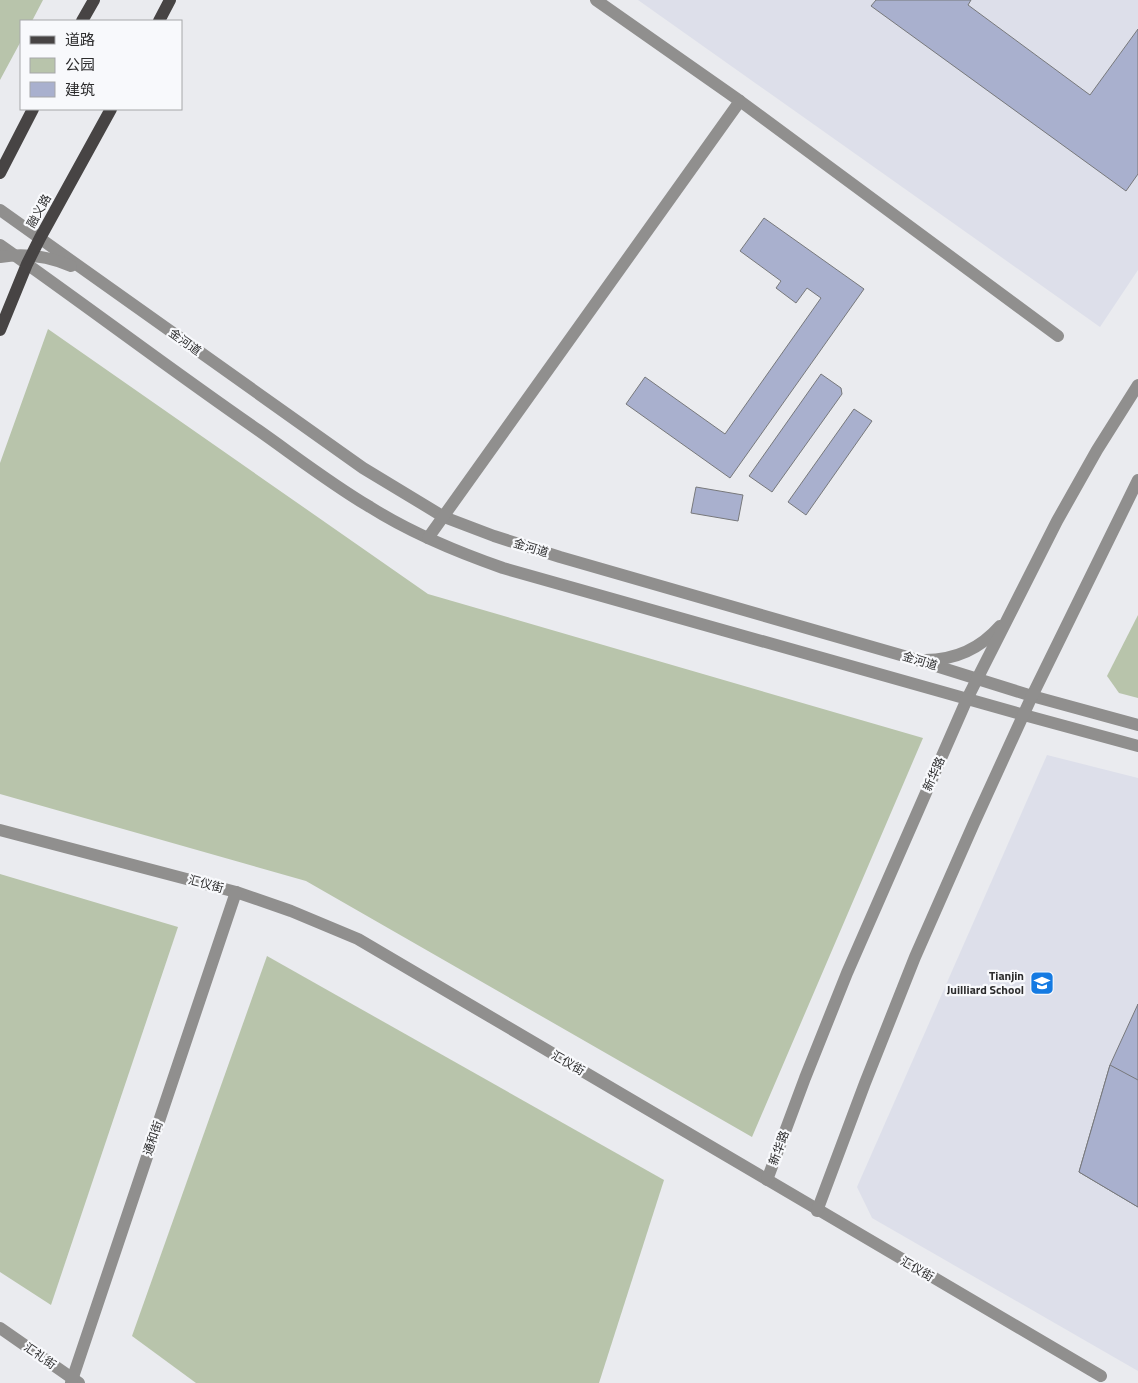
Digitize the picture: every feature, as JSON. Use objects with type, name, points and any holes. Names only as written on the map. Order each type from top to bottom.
[{"type":"main road","points":[[83,20],[94,0]]},
{"type":"main road","points":[[160,20],[170,0]]},
{"type":"main road","points":[[0,173],[32,110]]},
{"type":"main road","name":"融义路","points":[[0,330],[40,238],[110,110]]},
{"type":"street","points":[[596,0],[740,101],[1058,336]]},
{"type":"street","points":[[428,538],[740,101]]},
{"type":"street","name":"金河道","points":[[0,210],[363,468],[444,517],[551,555],[904,656],[1032,696],[1138,725]]},
{"type":"street","name":"金河道","points":[[0,245],[15,255],[29,260],[218,403],[332,482],[370,508],[428,538],[503,568],[1138,746]]},
{"type":"street","points":[[0,258],[15,255]]},
{"type":"street","points":[[29,260],[65,263],[96,278]]},
{"type":"street","name":"新华路","points":[[767,1180],[847,973],[967,699],[1057,522],[1097,450],[1138,385]]},
{"type":"street","points":[[817,1211],[915,957],[1032,696],[1138,480]]},
{"type":"street","points":[[904,656],[945,659],[963,654],[986,640],[1014,608]]},
{"type":"street","name":"汇仪街","points":[[0,830],[236,892],[291,911],[358,939],[817,1211],[1101,1376]]},
{"type":"street","name":"通和街","points":[[74,1381],[236,892]]},
{"type":"street","name":"汇礼街","points":[[0,1328],[74,1381]]},
{"type":"shaded area","points":[[638,0],[1138,0],[1138,270],[1100,327]]},
{"type":"shaded area","name":"Tianjin Juilliard School","points":[[1047,755],[1138,778],[1138,1371],[872,1218],[857,1187]]},
{"type":"green space","points":[[0,0],[43,0],[33,20],[20,20],[20,43],[0,80]]},
{"type":"green space","points":[[48,329],[428,594],[923,738],[752,1137],[306,881],[0,794],[0,463]]},
{"type":"green space","points":[[1138,615],[1138,698],[1119,693],[1107,676]]},
{"type":"green space","points":[[0,874],[178,927],[51,1305],[0,1272]]},
{"type":"green space","points":[[267,956],[664,1180],[599,1383],[196,1383],[132,1336]]},
{"type":"building","points":[[876,0],[971,0],[968,5],[1090,95],[1138,29],[1138,174],[1126,191],[871,6]]},
{"type":"building","points":[[764,218],[864,289],[730,478],[626,404],[645,377],[725,434],[821,298],[807,288],[796,303],[776,288],[781,281],[740,251]]},
{"type":"building","points":[[821,374],[841,388],[842,394],[772,492],[749,476]]},
{"type":"building","points":[[854,409],[872,421],[806,515],[788,502]]},
{"type":"building","points":[[696,487],[743,495],[738,521],[691,513]]},
{"type":"building","points":[[1138,1004],[1138,1207],[1079,1172],[1110,1065]]},
{"type":"building","points":[[1110,1065],[1138,1080],[1138,1207],[1079,1172]]},
{"type":"place","name":"Tianjin Juilliard School","points":[[1042,983]]}]
